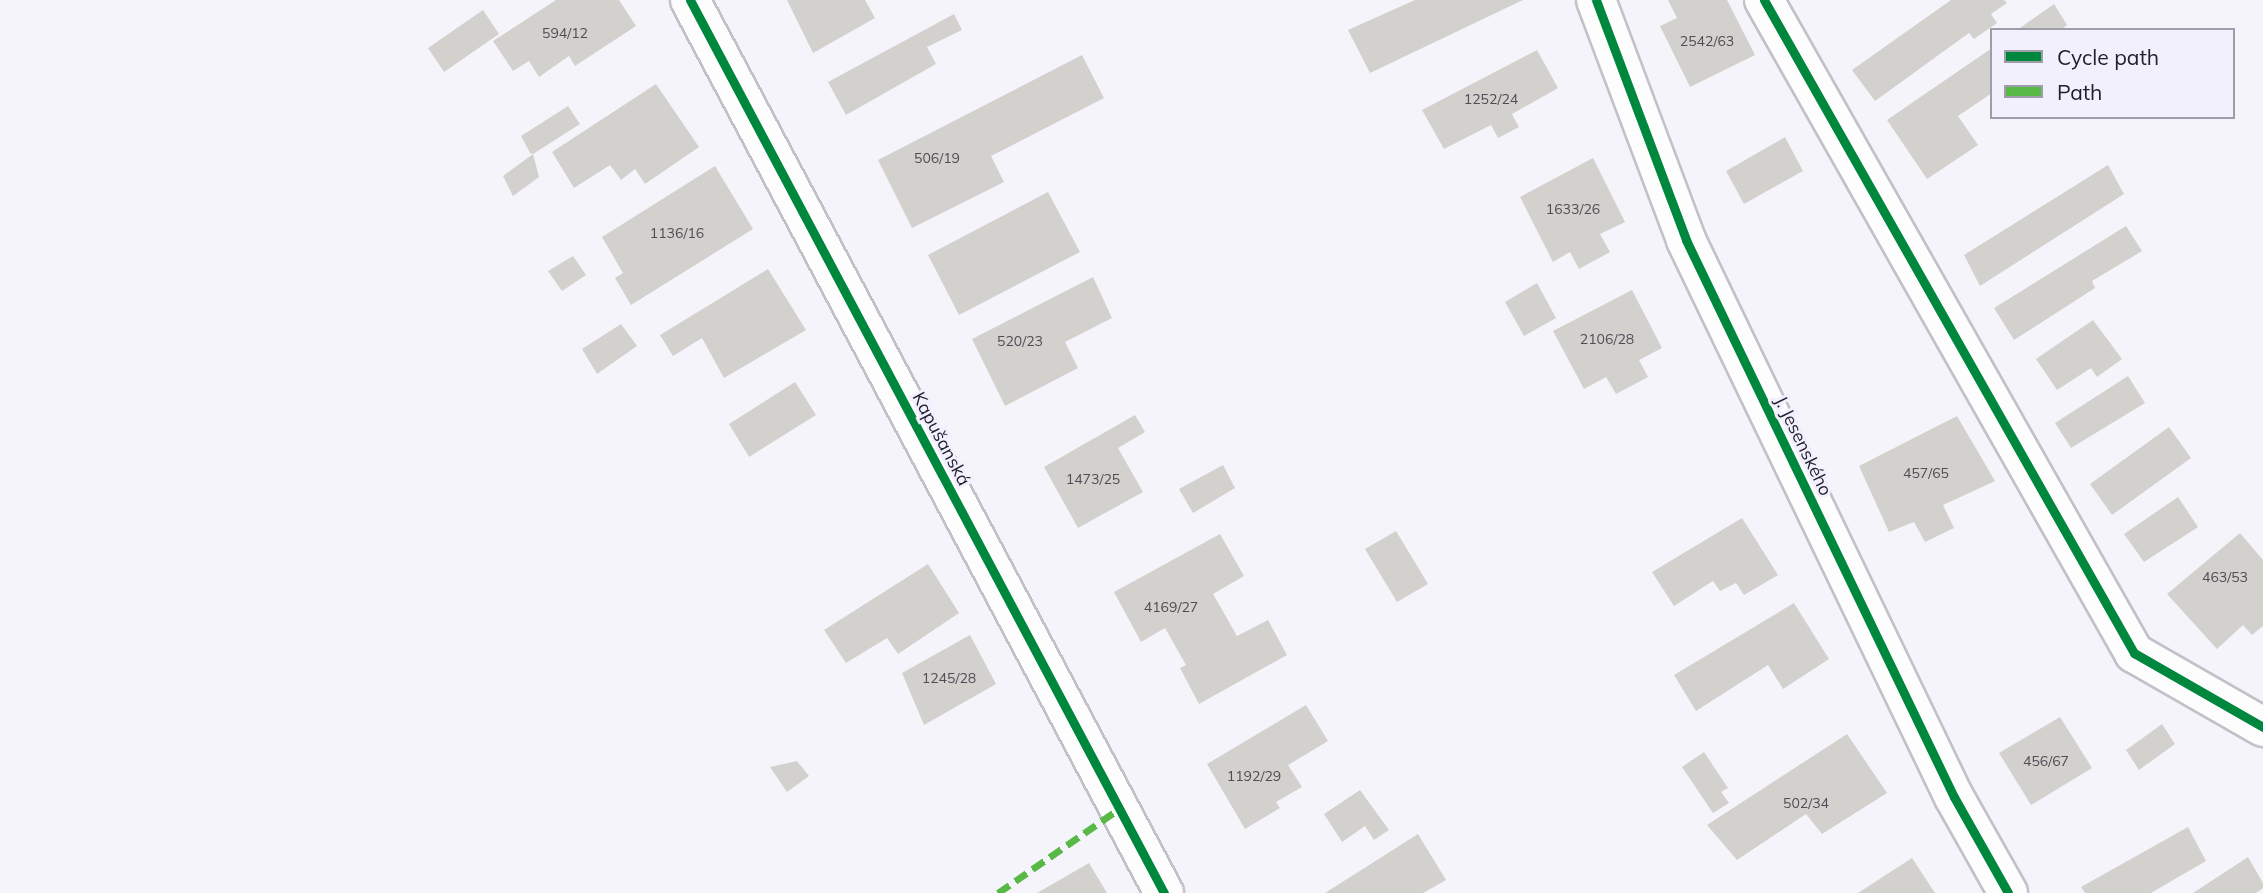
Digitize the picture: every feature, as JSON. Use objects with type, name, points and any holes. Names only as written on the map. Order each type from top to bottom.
[{"type":"street","name":"Kapušanská","points":[[690,0],[1164,893]]},
{"type":"street","name":"J. Jesenského","points":[[1596,0],[1686,240],[1954,797],[2008,893]]},
{"type":"street","points":[[1764,0],[2134,653],[2263,727]]},
{"type":"building","points":[[556,0],[619,0],[636,26],[575,66],[569,56],[539,77],[529,61],[513,71],[493,41]]},
{"type":"building","points":[[787,0],[865,0],[875,18],[813,53]]},
{"type":"building","points":[[1415,0],[1523,0],[1370,73],[1348,30]]},
{"type":"building","points":[[1668,0],[1727,0],[1755,55],[1690,87],[1660,26],[1677,18]]},
{"type":"building","points":[[1951,0],[2004,0],[2007,3],[1991,14],[1997,23],[1974,39],[1969,33],[1875,101],[1852,70]]},
{"type":"building","points":[[2054,4],[2067,25],[2063,28],[2020,28]]},
{"type":"building","points":[[483,10],[499,34],[444,72],[428,48]]},
{"type":"building","points":[[954,14],[962,30],[927,47],[936,64],[846,115],[828,82]]},
{"type":"building","points":[[1990,49],[1990,94],[1958,116],[1978,145],[1927,179],[1887,120]]},
{"type":"building","points":[[1537,50],[1558,88],[1512,114],[1519,127],[1498,138],[1491,125],[1444,149],[1422,110]]},
{"type":"building","points":[[1082,55],[1104,98],[991,156],[1004,182],[912,228],[878,160]]},
{"type":"building","points":[[656,84],[699,147],[645,184],[635,169],[621,180],[610,165],[574,188],[552,152]]},
{"type":"building","points":[[568,106],[580,124],[533,154],[530,153],[521,136]]},
{"type":"building","points":[[1785,137],[1803,171],[1744,204],[1726,171]]},
{"type":"building","points":[[533,154],[539,177],[513,196],[503,176]]},
{"type":"building","points":[[1593,158],[1625,222],[1600,234],[1610,252],[1579,269],[1570,252],[1553,262],[1520,197]]},
{"type":"building","points":[[2108,165],[2124,194],[1980,286],[1964,255]]},
{"type":"building","points":[[715,166],[753,229],[631,305],[615,278],[623,273],[602,237]]},
{"type":"building","points":[[1048,192],[1080,252],[959,315],[928,255]]},
{"type":"building","points":[[2126,226],[2142,251],[2092,281],[2095,288],[2014,340],[1994,308]]},
{"type":"building","points":[[573,256],[586,275],[562,291],[548,271]]},
{"type":"building","points":[[768,269],[806,330],[724,378],[702,338],[673,356],[660,335]]},
{"type":"building","points":[[1093,277],[1112,318],[1065,342],[1078,368],[1005,406],[972,339]]},
{"type":"building","points":[[1537,283],[1556,318],[1524,336],[1505,302]]},
{"type":"building","points":[[1632,290],[1662,348],[1639,360],[1648,377],[1616,394],[1606,377],[1584,389],[1553,331]]},
{"type":"building","points":[[2093,320],[2122,359],[2097,377],[2091,368],[2057,390],[2036,359]]},
{"type":"building","points":[[621,324],[637,346],[597,374],[582,349]]},
{"type":"building","points":[[2128,376],[2145,403],[2071,448],[2055,423]]},
{"type":"building","points":[[795,382],[816,415],[749,457],[729,424]]},
{"type":"building","points":[[1135,415],[1145,432],[1118,448],[1143,492],[1078,528],[1044,467]]},
{"type":"building","points":[[1957,416],[1995,481],[1943,505],[1954,528],[1925,542],[1914,522],[1889,532],[1859,466]]},
{"type":"building","points":[[2169,427],[2191,458],[2112,515],[2090,484]]},
{"type":"building","points":[[1223,465],[1235,488],[1193,513],[1179,489]]},
{"type":"building","points":[[2178,497],[2198,527],[2144,562],[2124,534]]},
{"type":"building","points":[[1742,518],[1778,575],[1744,595],[1736,583],[1720,591],[1713,581],[1674,606],[1652,572]]},
{"type":"building","points":[[1396,531],[1428,584],[1397,602],[1365,549]]},
{"type":"building","points":[[2240,533],[2263,560],[2263,626],[2252,635],[2243,625],[2217,649],[2167,594]]},
{"type":"building","points":[[1220,534],[1244,576],[1213,594],[1237,636],[1268,620],[1287,655],[1199,704],[1180,668],[1186,665],[1165,628],[1141,642],[1114,592]]},
{"type":"building","points":[[928,564],[959,613],[898,654],[887,638],[846,663],[824,630]]},
{"type":"building","points":[[1794,603],[1829,659],[1783,689],[1768,665],[1696,711],[1674,675]]},
{"type":"building","points":[[970,635],[996,684],[924,725],[902,673]]},
{"type":"building","points":[[1306,705],[1328,741],[1288,765],[1302,787],[1276,802],[1280,808],[1245,829],[1207,764]]},
{"type":"building","points":[[2060,717],[2092,768],[2031,805],[1999,753]]},
{"type":"building","points":[[2162,724],[2175,744],[2139,770],[2126,750]]},
{"type":"building","points":[[1847,734],[1887,793],[1822,834],[1806,814],[1737,860],[1707,825]]},
{"type":"building","points":[[1704,752],[1728,788],[1721,792],[1729,803],[1713,813],[1682,767]]},
{"type":"building","points":[[797,761],[809,776],[787,792],[770,767]]},
{"type":"building","points":[[1360,790],[1389,830],[1374,840],[1365,826],[1342,842],[1324,814]]},
{"type":"building","points":[[2188,827],[2206,861],[2151,893],[2085,893],[2081,887]]},
{"type":"building","points":[[1418,834],[1446,880],[1423,893],[1325,893]]},
{"type":"building","points":[[2248,857],[2263,883],[2263,888],[2256,893],[2193,893]]},
{"type":"building","points":[[1912,858],[1935,893],[1858,893]]},
{"type":"building","points":[[1089,863],[1107,893],[1037,893]]},
{"type":"marked path","points":[[998,893],[1119,809]]},
{"type":"cycle path","points":[[690,0],[1164,893]]},
{"type":"cycle path","points":[[1596,0],[1686,240],[1954,797],[2008,893]]},
{"type":"cycle path","points":[[1764,0],[2134,653],[2263,727]]}]
